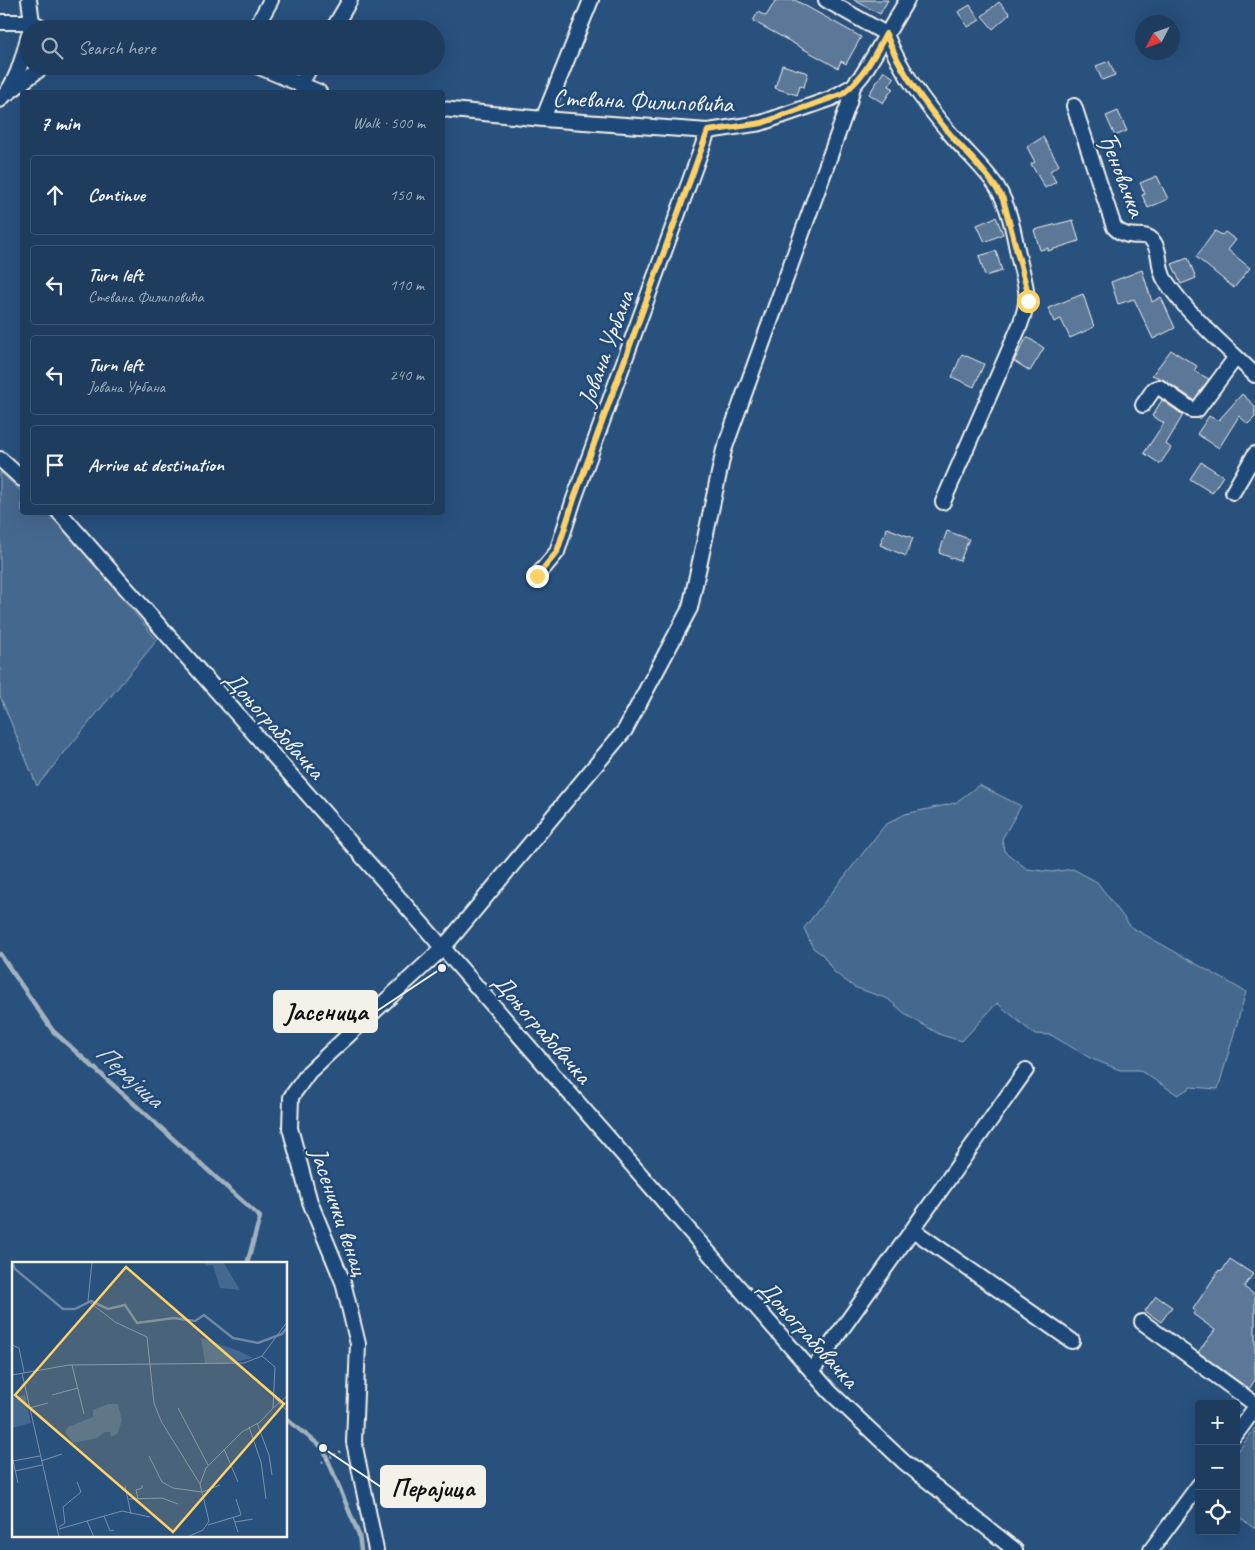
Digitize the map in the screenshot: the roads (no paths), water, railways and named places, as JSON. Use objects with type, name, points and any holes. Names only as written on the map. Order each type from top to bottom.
[{"type":"street","points":[[29,0],[30,20]]},
{"type":"street","points":[[260,20],[271,0]]},
{"type":"street","points":[[338,20],[350,0]]},
{"type":"street","points":[[544,119],[592,0]]},
{"type":"street","points":[[826,0],[886,34],[894,54],[923,98],[954,138],[996,186],[1003,199],[1028,293],[1027,307],[1020,325],[943,502]]},
{"type":"street","name":"Стевана Филиповића","points":[[445,109],[544,119],[708,131],[762,123],[830,99],[853,86],[863,74],[907,0]]},
{"type":"street","points":[[0,22],[20,26]]},
{"type":"street","points":[[4,96],[20,63]]},
{"type":"street","points":[[4,96],[32,75]]},
{"type":"street","points":[[276,75],[313,90]]},
{"type":"street","points":[[300,86],[306,75]]},
{"type":"street","name":"Јасенички венац","points":[[376,1550],[354,1442],[358,1344],[343,1282],[310,1202],[295,1152],[290,1128],[290,1097],[327,1055],[443,948],[624,730],[690,608],[724,450],[849,103],[853,86]]},
{"type":"street","name":"Ђеновачка","points":[[1074,106],[1114,227],[1124,236],[1149,237],[1154,241],[1160,271],[1170,287],[1255,375]]},
{"type":"street","name":"Јована Урбана","points":[[537,576],[557,552],[574,499],[708,131]]},
{"type":"street","points":[[1143,405],[1154,389],[1159,387],[1192,410],[1197,410],[1236,357]]},
{"type":"street","points":[[1233,492],[1255,454]]},
{"type":"street","points":[[0,459],[20,477]]},
{"type":"street","name":"Доњограбовачка","points":[[62,515],[812,1371],[863,1425],[904,1462],[1015,1550]]},
{"type":"street","points":[[812,1371],[1026,1070]]},
{"type":"street","points":[[912,1230],[1072,1341]]},
{"type":"street","points":[[1142,1322],[1255,1404]]},
{"type":"street","points":[[1240,1429],[1255,1408]]},
{"type":"street","points":[[1151,1550],[1195,1490]]},
{"type":"waterway","name":"Перајица","points":[[0,954],[53,1031],[260,1217],[248,1262]]},
{"type":"waterway","name":"Перајица","points":[[288,1421],[323,1448],[359,1535],[361,1550]]},
{"type":"place","name":"Јасеница","points":[[442,968]]},
{"type":"place","name":"Перајица","points":[[323,1448]]}]
